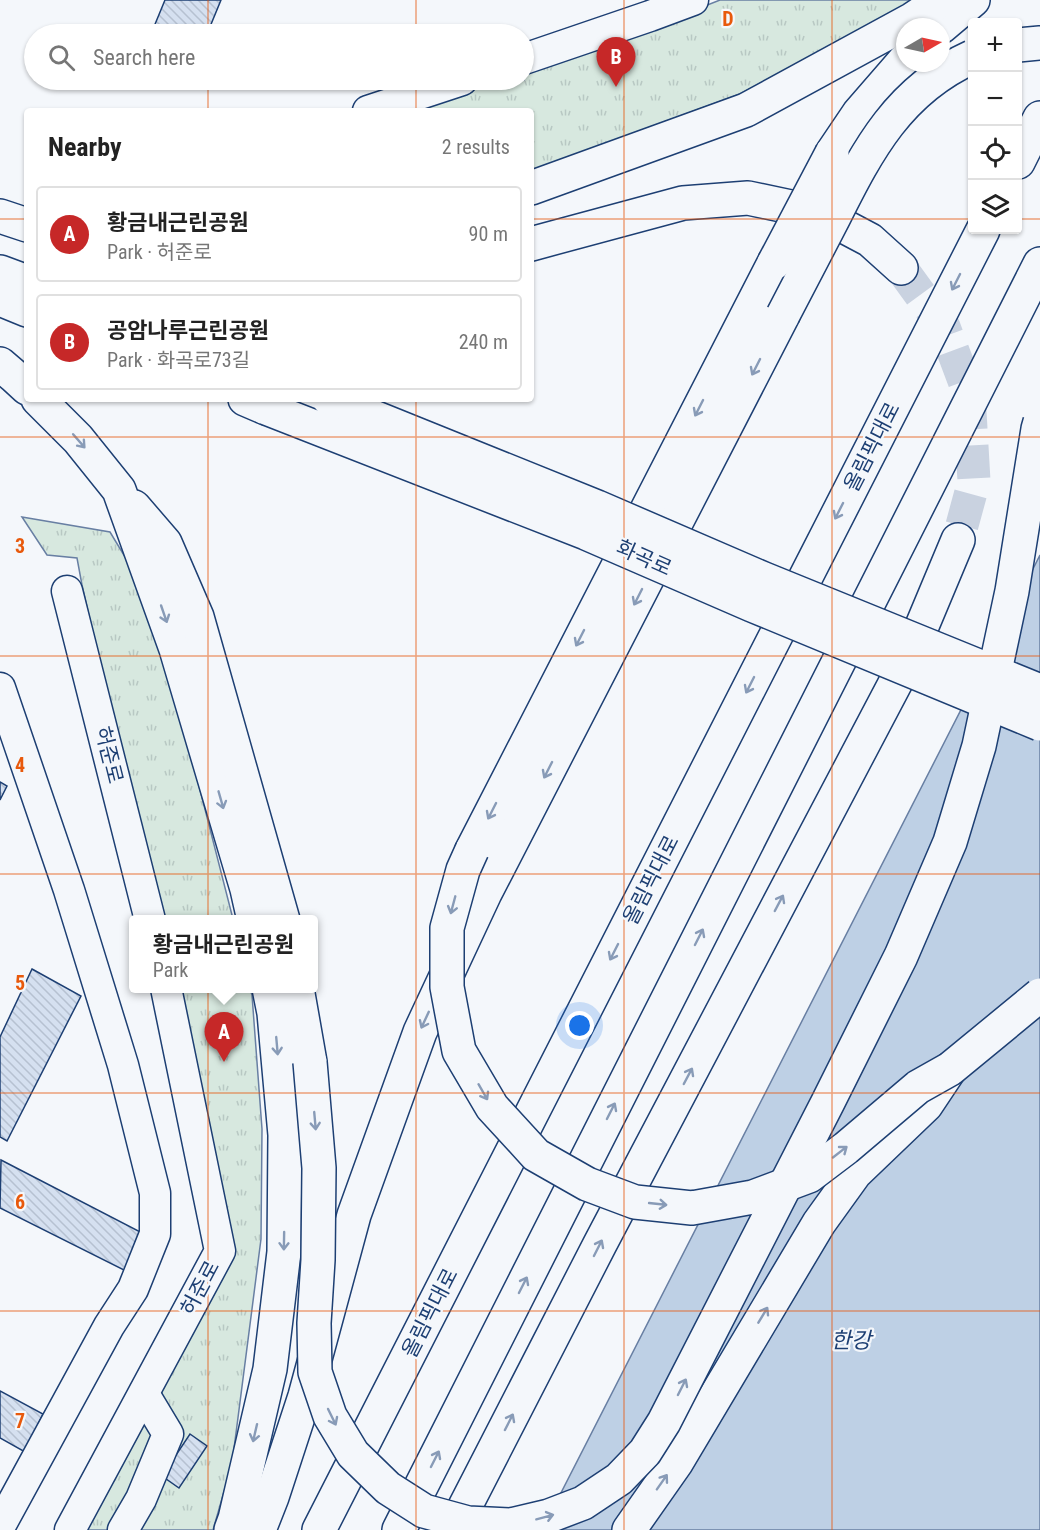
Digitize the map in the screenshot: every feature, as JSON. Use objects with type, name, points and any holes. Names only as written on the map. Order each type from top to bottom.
[{"type":"main road","points":[[534,187],[746,110],[913,19],[941,0]]},
{"type":"main road","points":[[950,19],[973,0]]},
{"type":"main road","points":[[1022,45],[1040,43]]},
{"type":"main road","points":[[259,1530],[305,1396],[354,1215],[420,1032],[484,893],[877,137],[902,106],[934,79],[968,59]]},
{"type":"main road","points":[[896,70],[859,113],[832,153],[472,850],[463,870],[447,928],[447,987],[459,1051],[492,1107],[536,1155],[587,1184],[635,1202],[692,1208],[753,1197],[809,1176],[918,1087],[950,1069],[1040,995]]},
{"type":"main road","points":[[1022,152],[1040,118]]},
{"type":"main road","points":[[534,243],[683,203],[748,198],[819,213],[870,240],[901,268]]},
{"type":"main road","points":[[0,216],[24,224]]},
{"type":"main road","name":"올림픽대로","points":[[319,1530],[981,234]]},
{"type":"main road","points":[[399,1530],[1040,264]]},
{"type":"main road","points":[[0,272],[24,281]]},
{"type":"main road","points":[[0,299],[24,309]]},
{"type":"main road","points":[[0,364],[24,385]]},
{"type":"main road","points":[[41,402],[78,439],[165,543],[197,617],[282,915]]},
{"type":"main road","name":"화곡로","points":[[253,402],[586,533],[752,605],[1040,724]]},
{"type":"main road","name":"화곡로","points":[[336,402],[597,507],[764,579],[1040,692]]},
{"type":"main road","points":[[298,993],[310,1062],[319,1168],[318,1260],[314,1323],[315,1372],[330,1416],[353,1454],[388,1488],[424,1510],[468,1523],[511,1525],[549,1516],[583,1503],[619,1479],[645,1452],[664,1422],[901,956],[950,842],[979,746],[1012,591],[1040,422]]},
{"type":"main road","points":[[119,490],[176,649],[238,856],[253,915]]},
{"type":"main road","points":[[453,1530],[605,1233],[909,657],[958,540]]},
{"type":"main road","points":[[231,1530],[270,1369],[284,1252],[285,1135],[274,1013],[270,993]]},
{"type":"main road","points":[[629,1530],[676,1463],[819,1223],[855,1173],[926,1105],[950,1069]]},
{"type":"street","points":[[534,56],[693,0]]},
{"type":"street","points":[[377,108],[432,90]]},
{"type":"street","name":"허준로","points":[[67,591],[149,915]]},
{"type":"street","points":[[0,688],[69,890],[123,1065],[155,1193],[155,1234],[133,1289],[109,1326],[0,1526]]},
{"type":"street","name":"허준로","points":[[70,1530],[220,1251],[167,993]]},
{"type":"street","points":[[123,1530],[141,1499],[168,1434],[144,1394]]},
{"type":"green space","points":[[720,0],[918,0],[740,94],[534,170],[534,108],[416,108],[469,90],[534,90],[534,68],[654,26]]},
{"type":"green space","points":[[22,517],[110,532],[139,580],[173,684],[232,915],[157,915],[77,558],[47,555]]},
{"type":"green space","points":[[175,993],[251,993],[252,995],[262,1129],[261,1239],[232,1464],[213,1530],[81,1530],[233,1245]]},
{"type":"water","name":"한강","points":[[1040,555],[1040,1530],[542,1530]]},
{"type":"building","points":[[165,0],[221,0],[211,24],[155,24]]},
{"type":"building","points":[[0,782],[7,786],[0,800]]},
{"type":"building","points":[[32,969],[81,996],[7,1141],[0,1137],[0,1037]]},
{"type":"building","points":[[1,1160],[152,1238],[134,1275],[0,1208]]},
{"type":"building","points":[[0,1391],[43,1414],[25,1452],[0,1438]]},
{"type":"building","points":[[190,1434],[207,1446],[179,1488],[162,1476]]},
{"type":"tunnel","points":[[901,268],[944,327],[969,394],[974,481],[958,540]]},
{"type":"place","name":"공암나루근린공원","points":[[616,87]]},
{"type":"place","name":"황금내근린공원","points":[[224,1062]]}]
